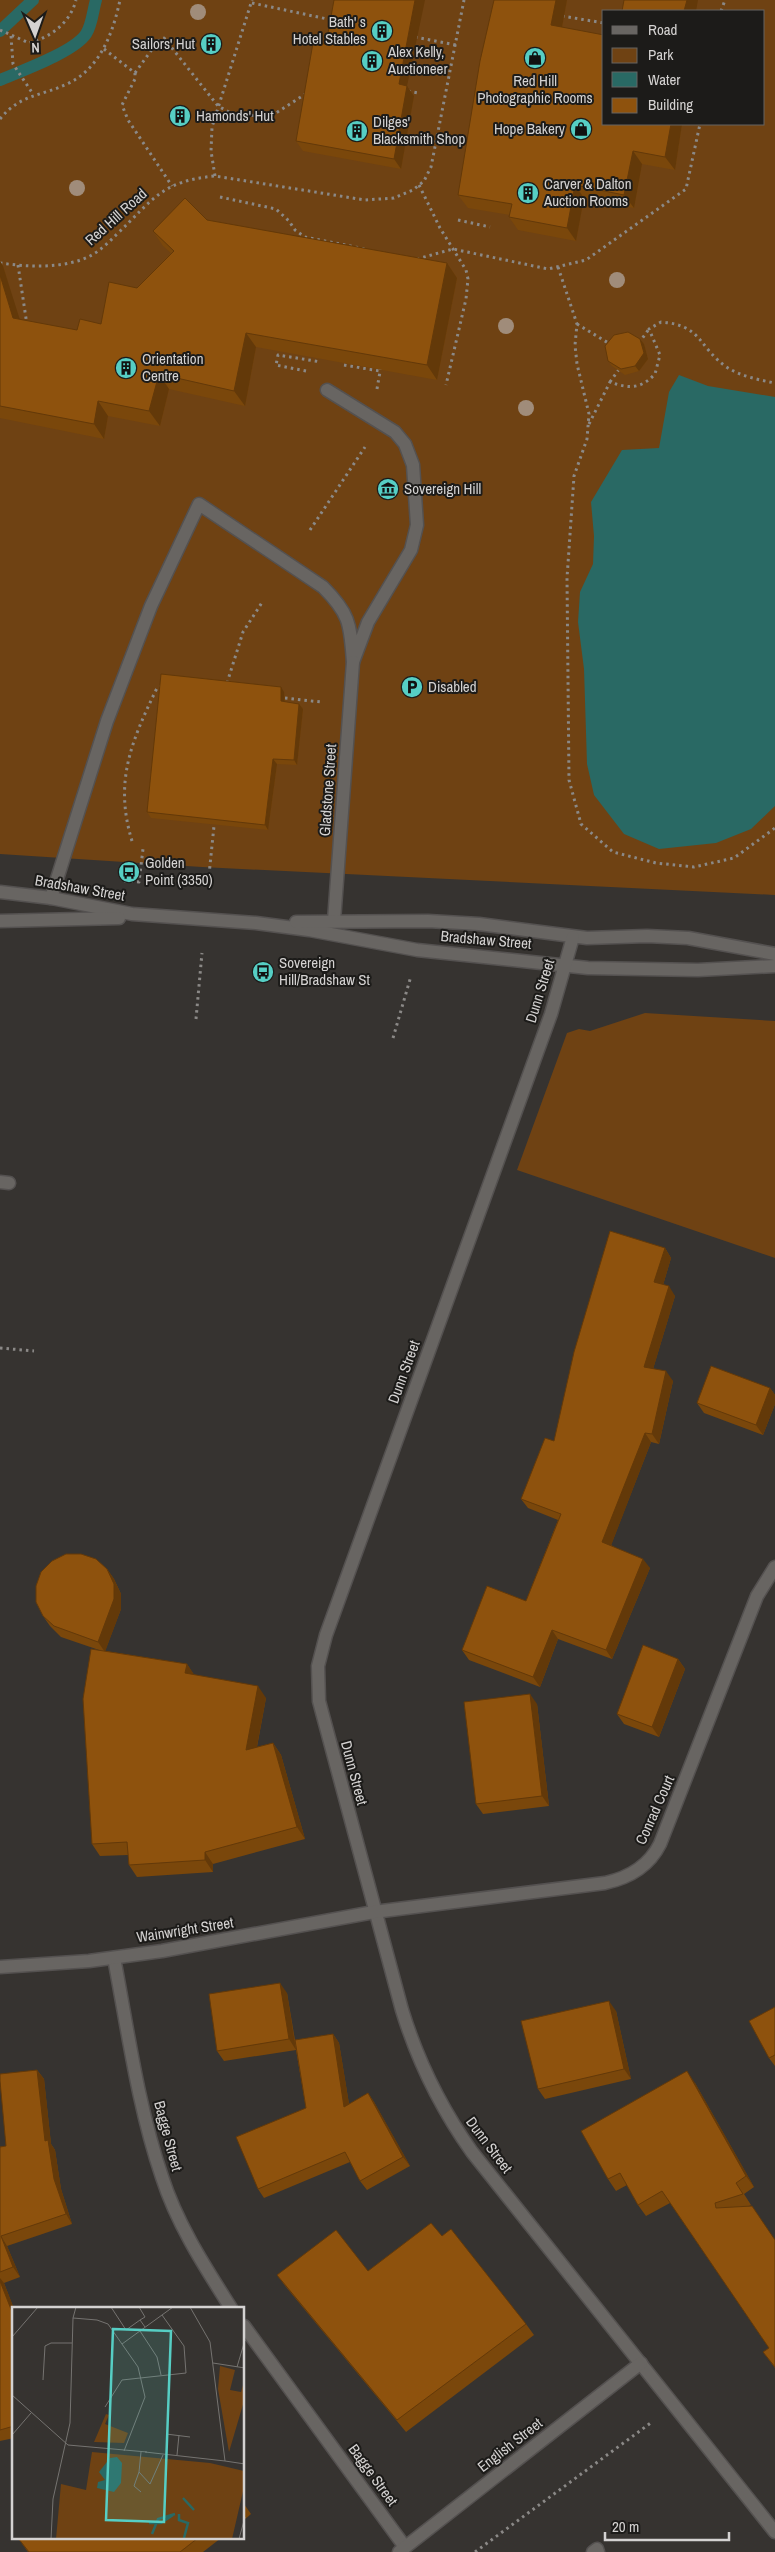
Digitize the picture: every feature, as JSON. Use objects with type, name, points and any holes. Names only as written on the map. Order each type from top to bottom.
[{"type":"street","points":[[327,390],[382,423],[401,438],[411,458],[417,514],[416,534],[407,560],[368,622],[353,662]]},
{"type":"street","points":[[51,898],[117,695],[151,606],[199,504],[316,582],[337,601],[345,612],[350,626],[353,662]]},
{"type":"street","name":"Gladstone Street","points":[[334,920],[353,662]]},
{"type":"street","name":"Bradshaw Street","points":[[0,892],[51,898],[154,916]]},
{"type":"street","name":"Bradshaw Street","points":[[0,921],[154,916],[256,923],[309,930],[416,950],[565,964],[588,968],[698,970],[775,966]]},
{"type":"street","name":"Bradshaw Street","points":[[256,923],[334,920],[479,924],[573,937],[688,938],[775,954]]},
{"type":"street","name":"Dunn Street","points":[[573,937],[551,1014],[326,1635],[317,1680],[321,1714],[374,1912],[409,2032],[425,2074],[444,2111],[472,2152],[775,2532]]},
{"type":"street","name":"Conrad Court","points":[[374,1912],[605,1883],[621,1879],[642,1867],[656,1852],[669,1825],[757,1596],[775,1567]]},
{"type":"street","name":"Wainwright Street","points":[[0,1967],[114,1958],[207,1944],[374,1912]]},
{"type":"street","name":"Bagge Street","points":[[114,1958],[142,2102],[162,2177],[194,2248],[230,2307]]},
{"type":"street","name":"Bagge Street","points":[[245,2327],[402,2550]]},
{"type":"street","name":"English Street","points":[[402,2550],[641,2363]]},
{"type":"street","points":[[593,2552],[597,2549],[598,2552]]},
{"type":"path","points":[[0,30],[29,43],[46,38],[60,28],[74,8],[76,0]]},
{"type":"path","points":[[0,119],[33,94],[66,85],[79,77],[104,49],[113,29],[120,0]]},
{"type":"path","points":[[446,385],[466,299],[468,279],[466,270],[420,185],[428,174],[433,160],[464,0]]},
{"type":"path","points":[[215,176],[211,140],[218,106],[252,1],[335,21]]},
{"type":"path","points":[[553,13],[602,23]]},
{"type":"path","points":[[11,36],[13,64],[33,94]]},
{"type":"path","points":[[410,36],[456,45]]},
{"type":"path","points":[[135,73],[158,41],[164,38],[218,106],[238,117],[276,113],[315,88]]},
{"type":"path","points":[[104,49],[135,73],[136,79],[122,105],[128,120],[172,186]]},
{"type":"path","points":[[399,90],[418,93]]},
{"type":"path","points":[[414,260],[453,249],[548,270],[586,260],[686,189],[700,125]]},
{"type":"path","name":"Red Hill Road","points":[[0,263],[18,265],[67,263],[90,256],[109,242],[155,196],[191,178],[215,176],[365,200],[394,198],[407,194],[420,185]]},
{"type":"path","points":[[220,197],[276,209],[289,220],[295,230],[305,236],[372,250]]},
{"type":"path","points":[[458,220],[490,227]]},
{"type":"path","points":[[18,265],[26,311],[27,333]]},
{"type":"path","points":[[558,267],[577,324],[575,345],[588,414],[587,439],[574,476],[567,578],[569,780],[581,824],[613,852],[656,863],[694,866],[734,858],[775,828]]},
{"type":"path","points":[[634,349],[649,330],[661,322],[687,328],[697,335],[707,349],[728,368],[746,376],[775,383]]},
{"type":"path","points":[[577,324],[612,347]]},
{"type":"path","points":[[610,382],[628,388],[639,386],[655,374],[660,355],[649,330]]},
{"type":"path","points":[[310,530],[382,423],[377,391],[381,363]]},
{"type":"path","points":[[587,427],[610,382],[623,364]]},
{"type":"path","points":[[226,686],[243,632],[262,601]]},
{"type":"path","points":[[132,841],[126,822],[123,795],[128,757],[138,728],[157,688],[164,686]]},
{"type":"path","points":[[285,698],[319,702]]},
{"type":"path","points":[[209,875],[214,826]]},
{"type":"path","points":[[115,880],[139,882],[143,848]]},
{"type":"path","points":[[196,1019],[202,954]]},
{"type":"path","points":[[393,1038],[413,968]]},
{"type":"path","points":[[0,1348],[34,1351]]},
{"type":"path","points":[[475,2552],[674,2405]]},
{"type":"green space","name":"Sovereign Hill","points":[[0,0],[775,0],[775,895],[202,867],[0,854]]},
{"type":"green space","points":[[645,1013],[775,1021],[775,1258],[517,1170],[567,1033],[579,1029],[590,1031]]},
{"type":"water","points":[[679,375],[708,386],[775,397],[775,806],[751,829],[716,843],[659,849],[624,834],[594,795],[587,764],[584,669],[578,622],[580,592],[593,564],[594,536],[591,502],[622,450],[659,448],[669,392]]},
{"type":"building","points":[[334,0],[415,0],[399,84],[407,86],[394,159],[296,141],[313,43],[326,44]]},
{"type":"building","points":[[494,0],[556,0],[551,25],[602,35],[602,125],[671,125],[665,157],[633,151],[624,195],[575,185],[567,228],[509,217],[512,204],[458,195],[480,61]]},
{"type":"building","points":[[624,0],[687,0],[684,10],[622,10]]},
{"type":"building","points":[[185,198],[207,220],[447,263],[427,365],[246,333],[234,391],[159,374],[149,411],[98,401],[94,424],[0,406],[0,275],[13,318],[77,330],[80,319],[101,324],[109,282],[137,288],[174,251],[153,231]]},
{"type":"building","points":[[628,332],[640,339],[644,353],[635,366],[621,369],[608,361],[605,346],[614,335]]},
{"type":"building","points":[[161,674],[281,687],[281,701],[299,704],[294,760],[273,759],[265,825],[147,812]]},
{"type":"building","points":[[610,1231],[665,1248],[654,1282],[669,1286],[644,1367],[666,1371],[652,1434],[645,1433],[602,1542],[643,1559],[606,1650],[552,1630],[533,1677],[462,1650],[487,1586],[526,1601],[561,1514],[521,1499],[545,1438],[554,1441],[574,1352]]},
{"type":"building","points":[[711,1366],[770,1388],[756,1425],[697,1403]]},
{"type":"building","points":[[66,1554],[81,1554],[96,1559],[107,1569],[114,1584],[114,1599],[98,1642],[54,1626],[43,1616],[36,1602],[36,1586],[41,1572],[52,1561]]},
{"type":"building","points":[[643,1645],[678,1659],[652,1727],[617,1714]]},
{"type":"building","points":[[91,1649],[187,1664],[185,1673],[258,1686],[246,1750],[273,1743],[297,1827],[205,1852],[205,1860],[129,1865],[127,1842],[92,1844],[83,1699]]},
{"type":"building","points":[[530,1694],[542,1796],[476,1804],[464,1702]]},
{"type":"building","points":[[280,1983],[289,2039],[217,2051],[209,1994]]},
{"type":"building","points":[[609,2001],[624,2069],[538,2089],[521,2021]]},
{"type":"building","points":[[775,2007],[775,2055],[769,2058],[749,2021]]},
{"type":"building","points":[[333,2034],[344,2107],[368,2093],[403,2157],[360,2181],[345,2152],[258,2189],[236,2137],[306,2108],[295,2040]]},
{"type":"building","points":[[37,2070],[45,2141],[48,2140],[54,2179],[66,2214],[1,2236],[13,2267],[0,2272],[0,2147],[6,2146],[0,2074]]},
{"type":"building","points":[[687,2071],[746,2176],[736,2183],[743,2194],[715,2203],[716,2208],[752,2206],[775,2240],[775,2367],[763,2352],[769,2348],[662,2191],[638,2205],[620,2173],[608,2179],[581,2131]]},
{"type":"building","points":[[431,2223],[442,2236],[451,2229],[526,2324],[397,2420],[277,2275],[336,2230],[368,2271]]},
{"type":"building","points":[[0,2281],[12,2312],[12,2427],[0,2430]]},
{"type":"building","points":[[20,2540],[195,2540],[180,2552],[29,2552]]},
{"type":"waterway","points":[[0,31],[33,0]]},
{"type":"waterway","points":[[0,80],[59,54],[80,41],[90,26],[96,0]]},
{"type":"place","name":"Bath' s Hotel Stables","points":[[382,31]]},
{"type":"place","name":"Sailors' Hut","points":[[211,44]]},
{"type":"place","name":"Red Hill Photographic Rooms","points":[[535,58]]},
{"type":"place","name":"Alex Kelly, Auctioneer","points":[[372,61]]},
{"type":"place","name":"Hamonds' Hut","points":[[180,116]]},
{"type":"place","name":"Hope Bakery","points":[[581,129]]},
{"type":"place","name":"Dilges' Blacksmith Shop","points":[[357,131]]},
{"type":"place","name":"Carver & Dalton Auction Rooms","points":[[528,193]]},
{"type":"place","name":"Orientation Centre","points":[[126,368]]},
{"type":"place","name":"Sovereign Hill","points":[[388,489]]},
{"type":"place","name":"Disabled","points":[[412,687]]},
{"type":"place","name":"Golden Point (3350)","points":[[129,872]]},
{"type":"place","name":"Sovereign Hill/Bradshaw St","points":[[263,972]]}]
